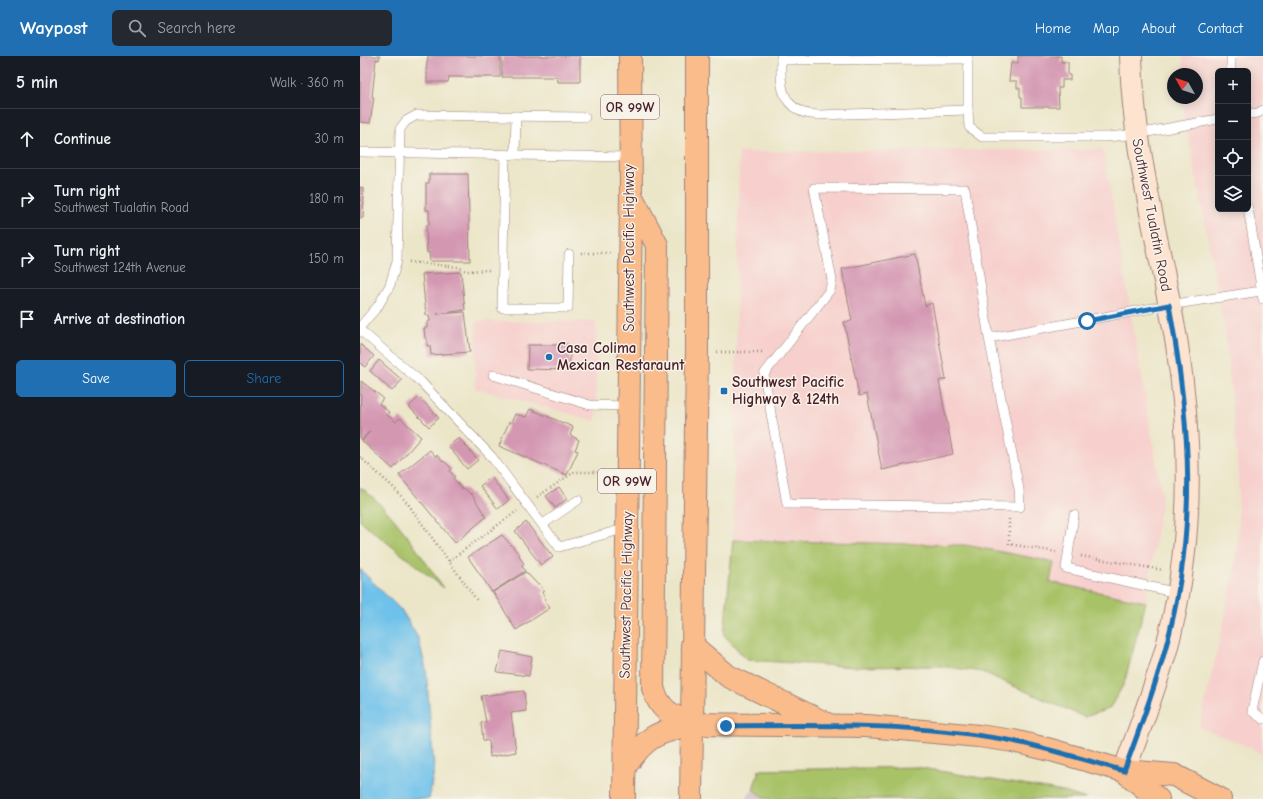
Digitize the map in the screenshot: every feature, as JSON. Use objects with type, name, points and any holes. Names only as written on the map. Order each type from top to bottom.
[{"type":"main road","name":"Southwest Pacific Highway","points":[[624,799],[627,406],[631,195],[630,56]]},
{"type":"main road","points":[[691,799],[696,352],[696,56]]},
{"type":"main road","name":"Southwest Tualatin Road","points":[[1124,771],[1156,682],[1178,592],[1186,543],[1189,468],[1183,388],[1137,134],[1133,98],[1131,56]]},
{"type":"main road","points":[[631,195],[657,245],[653,688],[659,704],[667,711],[692,724]]},
{"type":"main road","points":[[692,645],[728,676],[829,725]]},
{"type":"main road","points":[[625,767],[636,749],[649,738],[665,731],[692,724],[829,725],[906,728],[999,739],[1051,750],[1124,771],[1174,775],[1220,799]]},
{"type":"main road","points":[[1124,771],[1158,799]]},
{"type":"lane","points":[[1231,56],[1231,68]]},
{"type":"lane","points":[[968,110],[818,115],[800,112],[787,100],[781,87],[781,58],[968,58],[969,127],[982,136],[1107,137],[1137,134],[1215,120]]},
{"type":"lane","points":[[1251,114],[1258,113],[1263,110]]},
{"type":"lane","points":[[585,117],[417,114],[406,121],[400,129],[397,261],[390,285],[378,306],[360,329],[421,382],[491,456],[544,524],[559,547],[627,528]]},
{"type":"lane","points":[[515,155],[516,116]]},
{"type":"lane","points":[[360,152],[630,157]]},
{"type":"lane","points":[[505,155],[502,308],[568,308],[569,254]]},
{"type":"lane","points":[[814,188],[965,189],[990,338],[1019,489],[1020,507],[787,504],[764,374],[830,290],[832,280],[814,188]]},
{"type":"lane","points":[[990,338],[1169,305],[1262,295],[1260,253],[1249,212]]},
{"type":"lane","points":[[493,375],[590,405],[627,406]]},
{"type":"lane","points":[[544,524],[578,500]]},
{"type":"lane","points":[[1074,515],[1066,568],[1178,592]]},
{"type":"lane","points":[[1263,661],[1252,711],[1263,718]]},
{"type":"path","points":[[569,254],[630,253]]},
{"type":"path","points":[[397,261],[475,270]]},
{"type":"path","points":[[696,352],[764,352],[770,344],[780,353]]},
{"type":"path","points":[[360,457],[394,488],[408,504],[478,602]]},
{"type":"shaded area","points":[[1183,56],[1263,56],[1263,755],[1253,749],[1199,727],[1224,622],[1238,544],[1238,468],[1225,330],[1182,104],[1203,104],[1203,68],[1183,68]]},
{"type":"shaded area","points":[[1103,149],[1162,495],[1146,602],[1049,582],[1053,562],[965,545],[733,540],[739,152]]},
{"type":"shaded area","points":[[476,321],[596,322],[596,421],[475,388]]},
{"type":"shaded area","points":[[753,789],[768,791],[777,799],[746,799]]},
{"type":"green space","points":[[360,487],[373,497],[396,521],[444,588],[360,521]]},
{"type":"green space","points":[[733,540],[965,545],[1054,562],[1050,582],[1146,602],[1124,684],[1109,709],[1084,717],[982,672],[940,666],[854,667],[747,660],[724,635]]},
{"type":"green space","points":[[916,767],[1064,792],[1086,799],[766,799],[753,789],[759,770]]},
{"type":"water","points":[[360,569],[402,611],[418,638],[426,669],[434,769],[429,799],[360,799]]},
{"type":"building","points":[[360,56],[380,56],[379,60],[376,59],[372,97],[374,97],[370,123],[360,122]]},
{"type":"building","points":[[428,56],[500,56],[500,77],[449,77],[448,82],[427,82],[426,71]]},
{"type":"building","points":[[502,56],[580,56],[580,82],[558,82],[557,77],[502,77]]},
{"type":"building","points":[[1018,56],[1061,56],[1061,62],[1068,62],[1068,75],[1070,75],[1070,80],[1062,80],[1062,88],[1058,88],[1059,107],[1022,107],[1022,97],[1020,97],[1020,88],[1017,88],[1017,81],[1009,81],[1011,63],[1018,63]]},
{"type":"building","points":[[429,174],[468,174],[470,261],[430,261],[429,252],[427,253],[426,225],[429,225],[429,210],[426,210],[426,183],[429,183]]},
{"type":"building","points":[[360,187],[363,188],[364,197],[363,218],[360,218]]},
{"type":"building","points":[[915,254],[925,306],[932,303],[946,379],[939,381],[953,454],[882,470],[867,394],[859,396],[844,322],[852,321],[842,269]]},
{"type":"building","points":[[461,272],[465,310],[437,314],[465,312],[470,352],[431,355],[430,346],[427,346],[427,339],[425,338],[424,328],[427,328],[427,322],[430,321],[429,315],[426,315],[422,274]]},
{"type":"building","points":[[360,344],[374,356],[365,367],[360,363]]},
{"type":"building","name":"Casa Colima Mexican Restaraunt","points":[[528,345],[570,345],[570,370],[527,369]]},
{"type":"building","points":[[379,360],[402,380],[392,391],[370,371]]},
{"type":"building","points":[[361,381],[383,398],[379,404],[389,412],[387,415],[396,422],[400,418],[421,437],[393,469],[362,441],[370,431],[362,440],[360,438]]},
{"type":"building","points":[[419,397],[439,418],[429,427],[409,407]]},
{"type":"building","points":[[530,409],[573,427],[570,435],[579,440],[575,450],[578,451],[567,475],[499,446],[509,422],[511,423],[515,414],[526,417]]},
{"type":"building","points":[[459,438],[478,460],[467,469],[448,446]]},
{"type":"building","points":[[430,450],[436,457],[437,455],[452,469],[450,471],[455,477],[453,478],[462,489],[464,488],[470,494],[471,493],[486,517],[455,543],[399,475]]},
{"type":"building","points":[[491,477],[509,500],[498,509],[480,486]]},
{"type":"building","points":[[559,487],[567,499],[555,508],[546,496]]},
{"type":"building","points":[[526,522],[553,557],[541,565],[515,531]]},
{"type":"building","points":[[502,535],[520,555],[519,556],[524,564],[522,566],[525,571],[492,592],[468,557]]},
{"type":"building","points":[[526,572],[537,584],[539,583],[544,591],[542,592],[546,600],[545,601],[550,608],[516,630],[493,592]]},
{"type":"building","points":[[502,651],[532,657],[529,676],[497,672]]},
{"type":"building","points":[[524,691],[526,711],[511,713],[516,752],[490,757],[489,741],[483,740],[481,723],[486,722],[481,696]]},
{"type":"place","name":"Casa Colima Mexican Restaraunt","points":[[549,357]]},
{"type":"place","name":"Southwest Pacific Highway & 124th","points":[[724,391]]},
{"type":"route","points":[[726,726],[867,726],[906,728],[979,736],[1013,741],[1051,750],[1124,771],[1156,682],[1166,649],[1181,579],[1186,543],[1188,506],[1189,468],[1187,430],[1177,345],[1169,305],[1087,321]]}]
